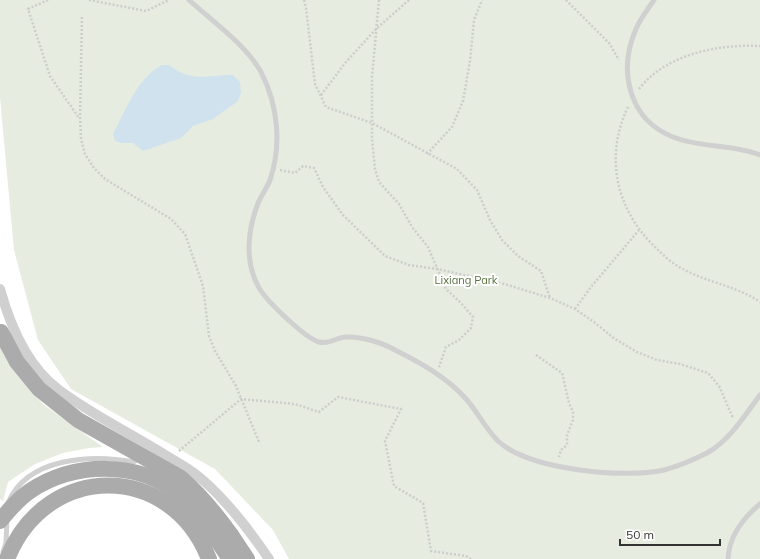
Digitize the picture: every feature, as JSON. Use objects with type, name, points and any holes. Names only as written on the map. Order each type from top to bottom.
[{"type":"main road","points":[[0,331],[17,362],[39,389],[78,420],[181,478],[204,500],[231,535],[247,559]]},
{"type":"main road","points":[[0,521],[12,506],[29,492],[49,480],[70,472],[92,469],[115,469],[144,476],[178,493],[195,508],[230,559]]},
{"type":"main road","points":[[7,559],[15,540],[27,523],[42,508],[65,495],[78,490],[98,486],[129,488],[148,493],[170,506],[189,523],[203,543],[209,559]]},
{"type":"street","points":[[0,289],[12,323],[24,349],[38,368],[58,389],[102,419],[151,446],[198,476],[245,524],[269,559]]},
{"type":"lane","points":[[189,0],[249,54],[261,72],[272,97],[276,117],[276,153],[269,182],[260,199],[254,216],[248,251],[257,285],[267,300],[309,336],[319,342],[328,342],[347,337],[368,340],[392,348],[452,385],[466,399],[498,441],[512,450],[537,462],[611,473],[639,473],[662,470],[686,463],[709,452],[731,433],[760,395]]},
{"type":"lane","points":[[654,0],[636,29],[629,53],[626,74],[633,98],[640,112],[655,126],[673,137],[760,155]]},
{"type":"lane","points":[[0,559],[6,543],[8,503],[13,490],[23,480],[40,471],[64,462],[89,458],[118,459],[134,462],[151,446]]},
{"type":"lane","points":[[728,559],[732,538],[740,524],[760,504]]},
{"type":"path","points":[[48,0],[28,9],[50,76],[80,118]]},
{"type":"path","points":[[88,0],[146,11],[169,0]]},
{"type":"path","points":[[304,0],[315,84],[326,108],[372,123],[457,169],[478,190],[490,220],[502,240],[518,256],[541,271],[550,298]]},
{"type":"path","points":[[379,0],[372,77],[372,123],[375,169],[379,182],[399,204],[412,227],[428,247],[446,289],[461,303],[472,317],[472,328],[459,340],[446,347],[437,375]]},
{"type":"path","points":[[321,95],[346,62],[376,29],[410,0]]},
{"type":"path","points":[[427,154],[452,127],[463,101],[470,61],[474,20],[482,0]]},
{"type":"path","points":[[566,0],[609,43],[626,74]]},
{"type":"path","points":[[82,17],[80,118],[81,139],[85,154],[94,168],[106,179],[171,219],[185,234],[203,286],[209,336],[241,399],[259,442]]},
{"type":"path","points":[[760,46],[743,45],[710,50],[677,60],[662,68],[646,81],[633,98],[617,136],[615,158],[618,183],[624,205],[639,230],[663,255],[683,269],[703,279],[746,292],[760,302]]},
{"type":"path","points":[[273,169],[295,173],[303,166],[314,168],[323,187],[343,215],[384,256],[409,265],[437,269],[500,283],[550,298],[575,309],[615,339],[637,352],[657,360],[680,364],[708,373],[718,386],[736,426]]},
{"type":"path","points":[[575,309],[591,287],[639,230]]},
{"type":"path","points":[[536,355],[562,373],[569,403],[573,412],[574,420],[567,435],[566,445],[561,450],[556,465]]},
{"type":"path","points":[[170,458],[241,399],[295,404],[319,412],[338,397],[401,409],[385,441],[394,486],[423,503],[431,551],[466,556],[472,559]]},
{"type":"green space","name":"Lixiang Park","points":[[0,0],[760,0],[760,559],[289,559],[273,530],[215,469],[71,389],[38,340],[14,250],[0,97]]},
{"type":"green space","points":[[0,343],[31,392],[44,405],[103,447],[63,453],[35,464],[8,482],[3,501],[0,499]]},
{"type":"water","points":[[162,65],[169,65],[177,71],[192,76],[207,77],[233,75],[240,82],[241,93],[238,101],[213,119],[193,126],[181,138],[143,151],[133,143],[122,143],[115,141],[113,134],[133,95],[146,78]]}]
